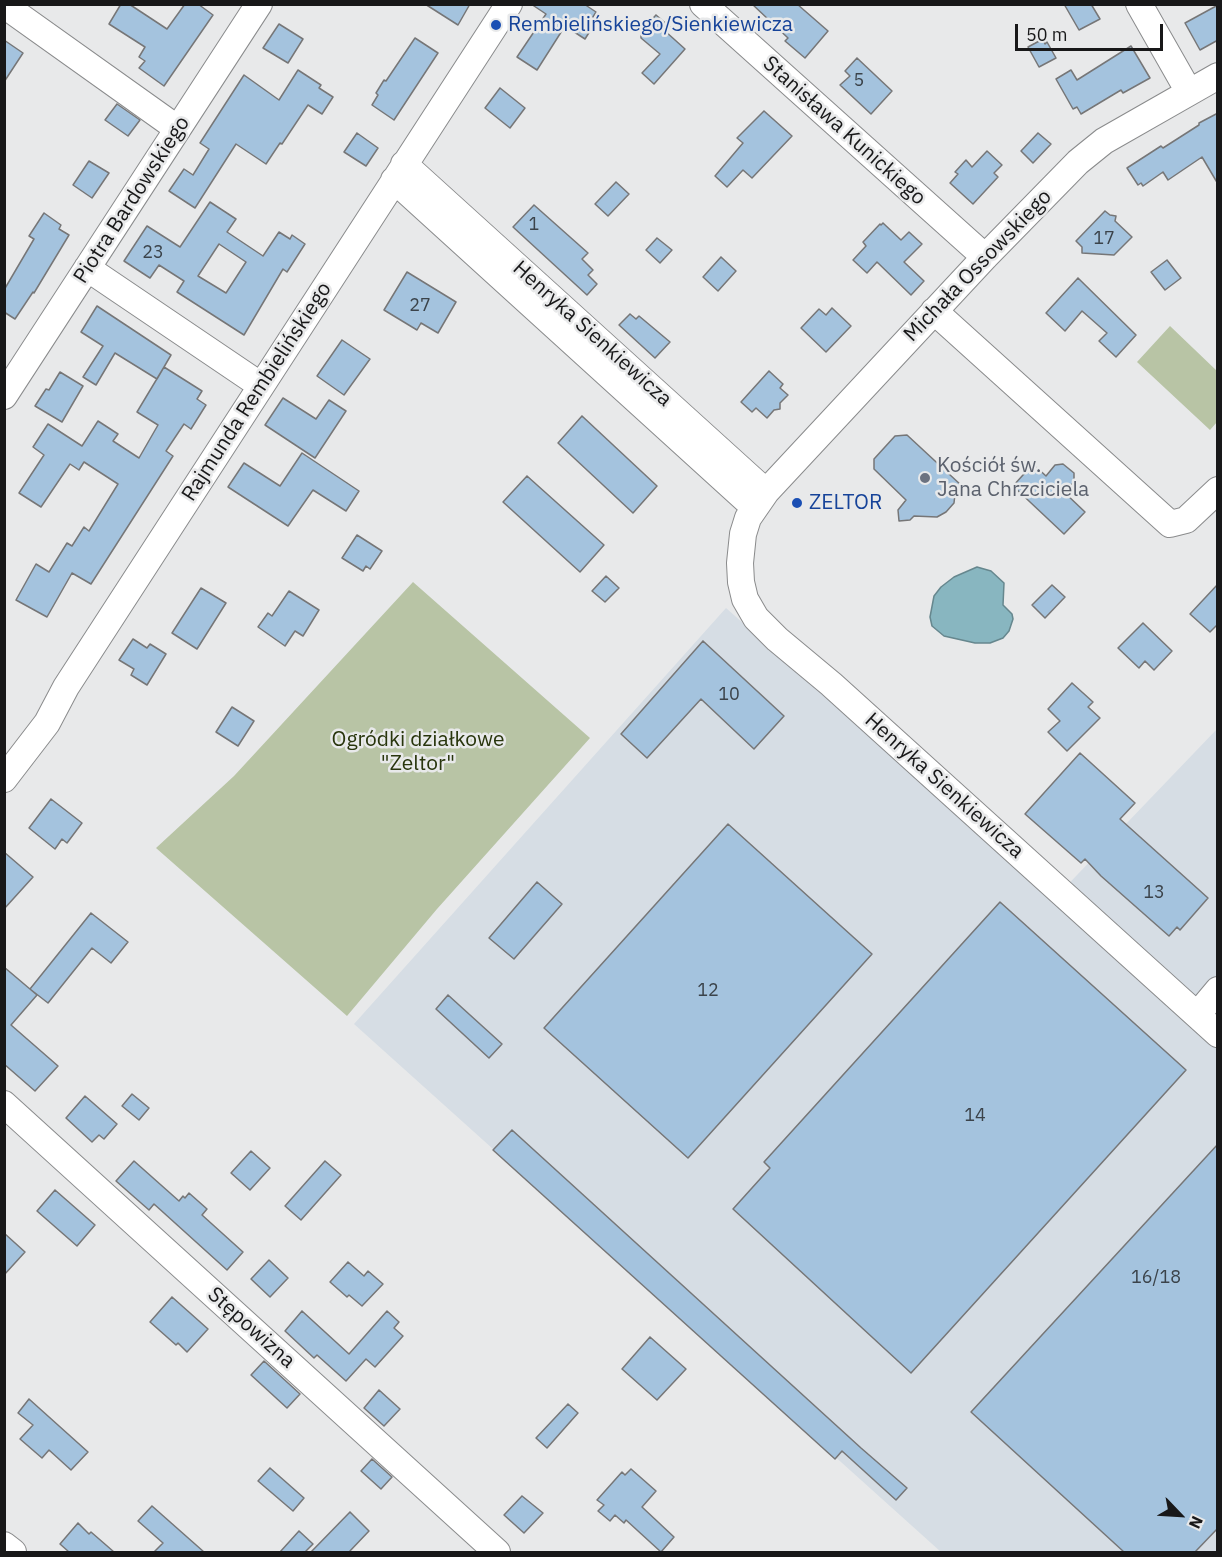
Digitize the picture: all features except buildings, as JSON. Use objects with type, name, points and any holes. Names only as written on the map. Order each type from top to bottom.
[{"type":"street","name":"Piotra Bardowskiego","points":[[4,396],[259,4]]},
{"type":"street","name":"Rajmunda Rembielińskiego","points":[[4,779],[47,723],[66,687],[260,385],[509,4]]},
{"type":"street","name":"Stanisława Kunickiego","points":[[703,4],[985,256]]},
{"type":"street","points":[[1139,4],[1189,92]]},
{"type":"street","points":[[4,5],[178,129]]},
{"type":"street","name":"Michała Ossowskiego","points":[[767,491],[985,256],[1078,162],[1104,141],[1218,76]]},
{"type":"street","name":"Henryka Sienkiewicza","points":[[399,172],[767,491],[748,518],[743,534],[740,563],[745,599],[756,618],[1218,1034]]},
{"type":"street","points":[[87,268],[260,385]]},
{"type":"street","points":[[934,311],[1170,525],[1186,520],[1218,490]]},
{"type":"street","points":[[1197,1015],[1218,990]]},
{"type":"street","name":"Stępowizna","points":[[4,1104],[497,1552]]},
{"type":"street","points":[[4,1545],[13,1552]]},
{"type":"shaded area","points":[[726,608],[1054,899],[1217,729],[1217,1552],[941,1552],[354,1024]]},
{"type":"green space","points":[[1170,326],[1217,371],[1217,422],[1210,430],[1137,362]]},
{"type":"green space","name":"Ogródki działkowe \"Zeltor\"","points":[[413,582],[590,738],[437,909],[347,1016],[156,848],[234,776]]},
{"type":"water","points":[[977,567],[991,571],[1004,583],[1003,605],[1012,614],[1013,619],[1009,631],[1003,638],[990,643],[975,643],[944,636],[932,626],[930,617],[934,596],[941,587],[954,577]]},
{"type":"place","name":"Rembielińskiego/Sienkiewicza","points":[[496,25]]},
{"type":"place","name":"Kościół św. Jana Chrzciciela","points":[[925,478]]},
{"type":"place","name":"ZELTOR","points":[[797,503]]}]
